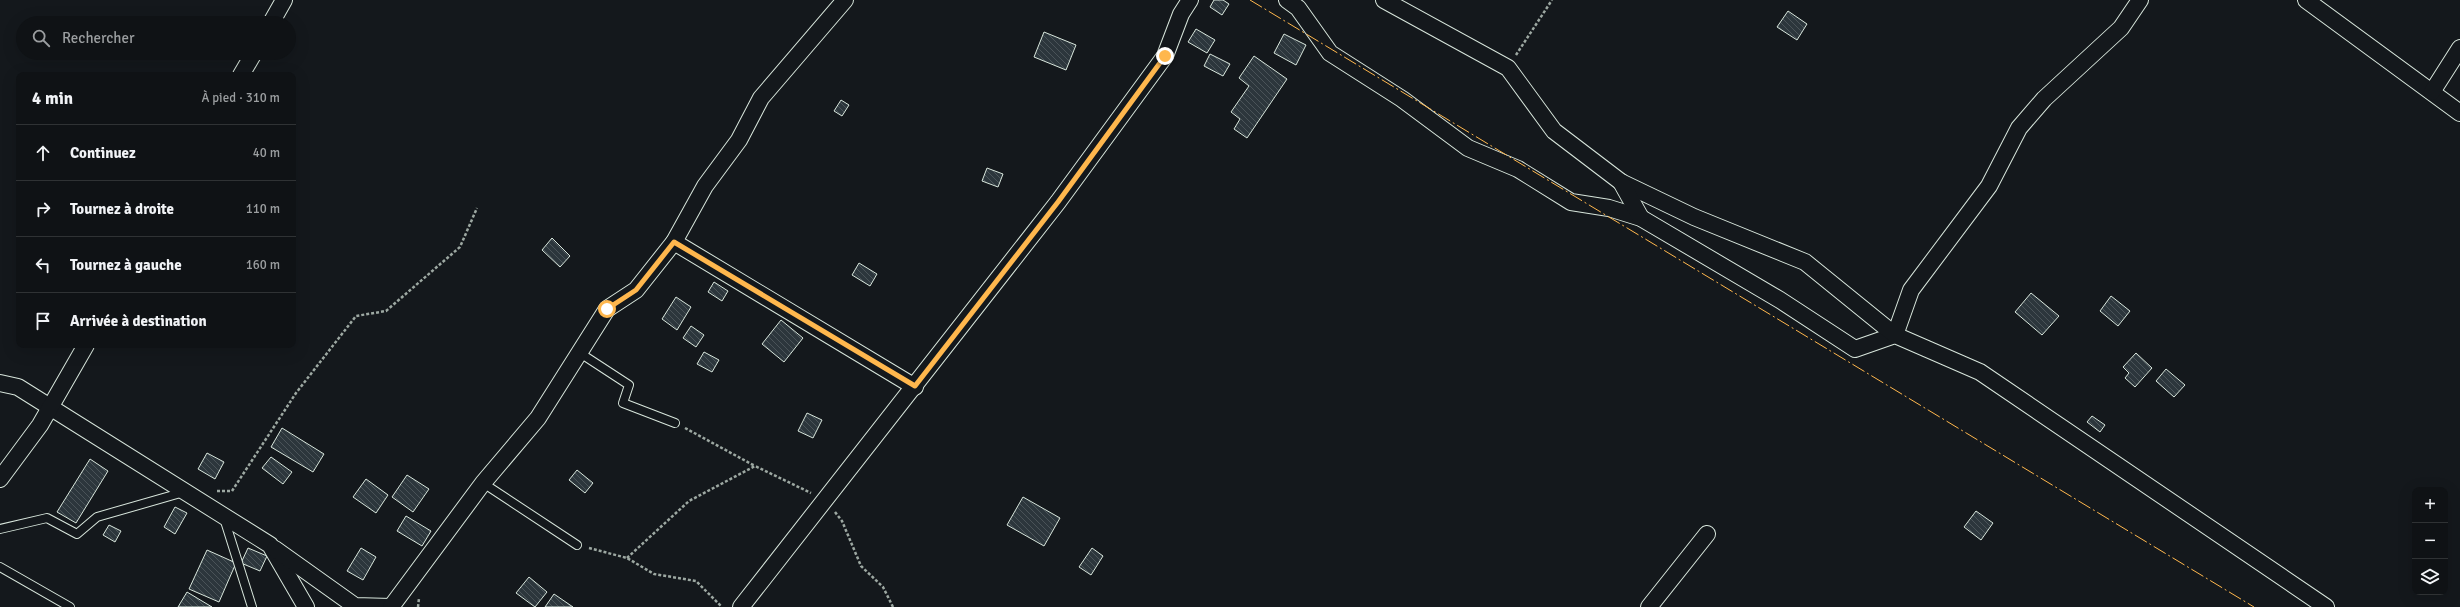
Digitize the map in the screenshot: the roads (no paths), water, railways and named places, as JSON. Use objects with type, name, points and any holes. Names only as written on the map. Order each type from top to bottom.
[{"type":"street","points":[[275,16],[284,0]]},
{"type":"street","points":[[0,383],[18,387],[270,545],[355,606],[391,607],[483,483],[538,418],[607,309],[636,290],[674,242],[705,186],[739,140],[761,98],[845,0]]},
{"type":"street","points":[[741,607],[1058,202],[1165,56],[1181,14],[1190,0]]},
{"type":"street","points":[[1287,0],[1298,8],[1330,53],[1402,99],[1468,148],[1518,169],[1571,202],[1609,208],[1641,218],[1780,300],[1856,349],[1895,335]]},
{"type":"street","points":[[1384,0],[1508,68],[1554,131],[1621,182],[1694,217],[1805,262],[1895,335],[1980,372],[2326,607]]},
{"type":"street","points":[[1895,335],[1911,290],[1989,186],[2019,128],[2044,98],[2121,28],[2140,0]]},
{"type":"street","points":[[2306,0],[2460,113]]},
{"type":"street","points":[[2432,92],[2460,48]]},
{"type":"street","points":[[243,72],[250,60]]},
{"type":"street","points":[[1621,182],[1641,218]]},
{"type":"street","points":[[674,242],[915,386]]},
{"type":"street","points":[[0,479],[40,425],[84,348]]},
{"type":"street","points":[[1649,607],[1707,534]]},
{"type":"street","points":[[270,545],[306,607]]},
{"type":"lane","points":[[580,353],[629,385],[623,402],[675,423]]},
{"type":"lane","points":[[483,483],[577,545]]},
{"type":"lane","points":[[0,529],[48,518],[77,534],[97,517],[184,491]]},
{"type":"lane","points":[[223,516],[252,607]]},
{"type":"lane","points":[[0,567],[70,607]]}]
